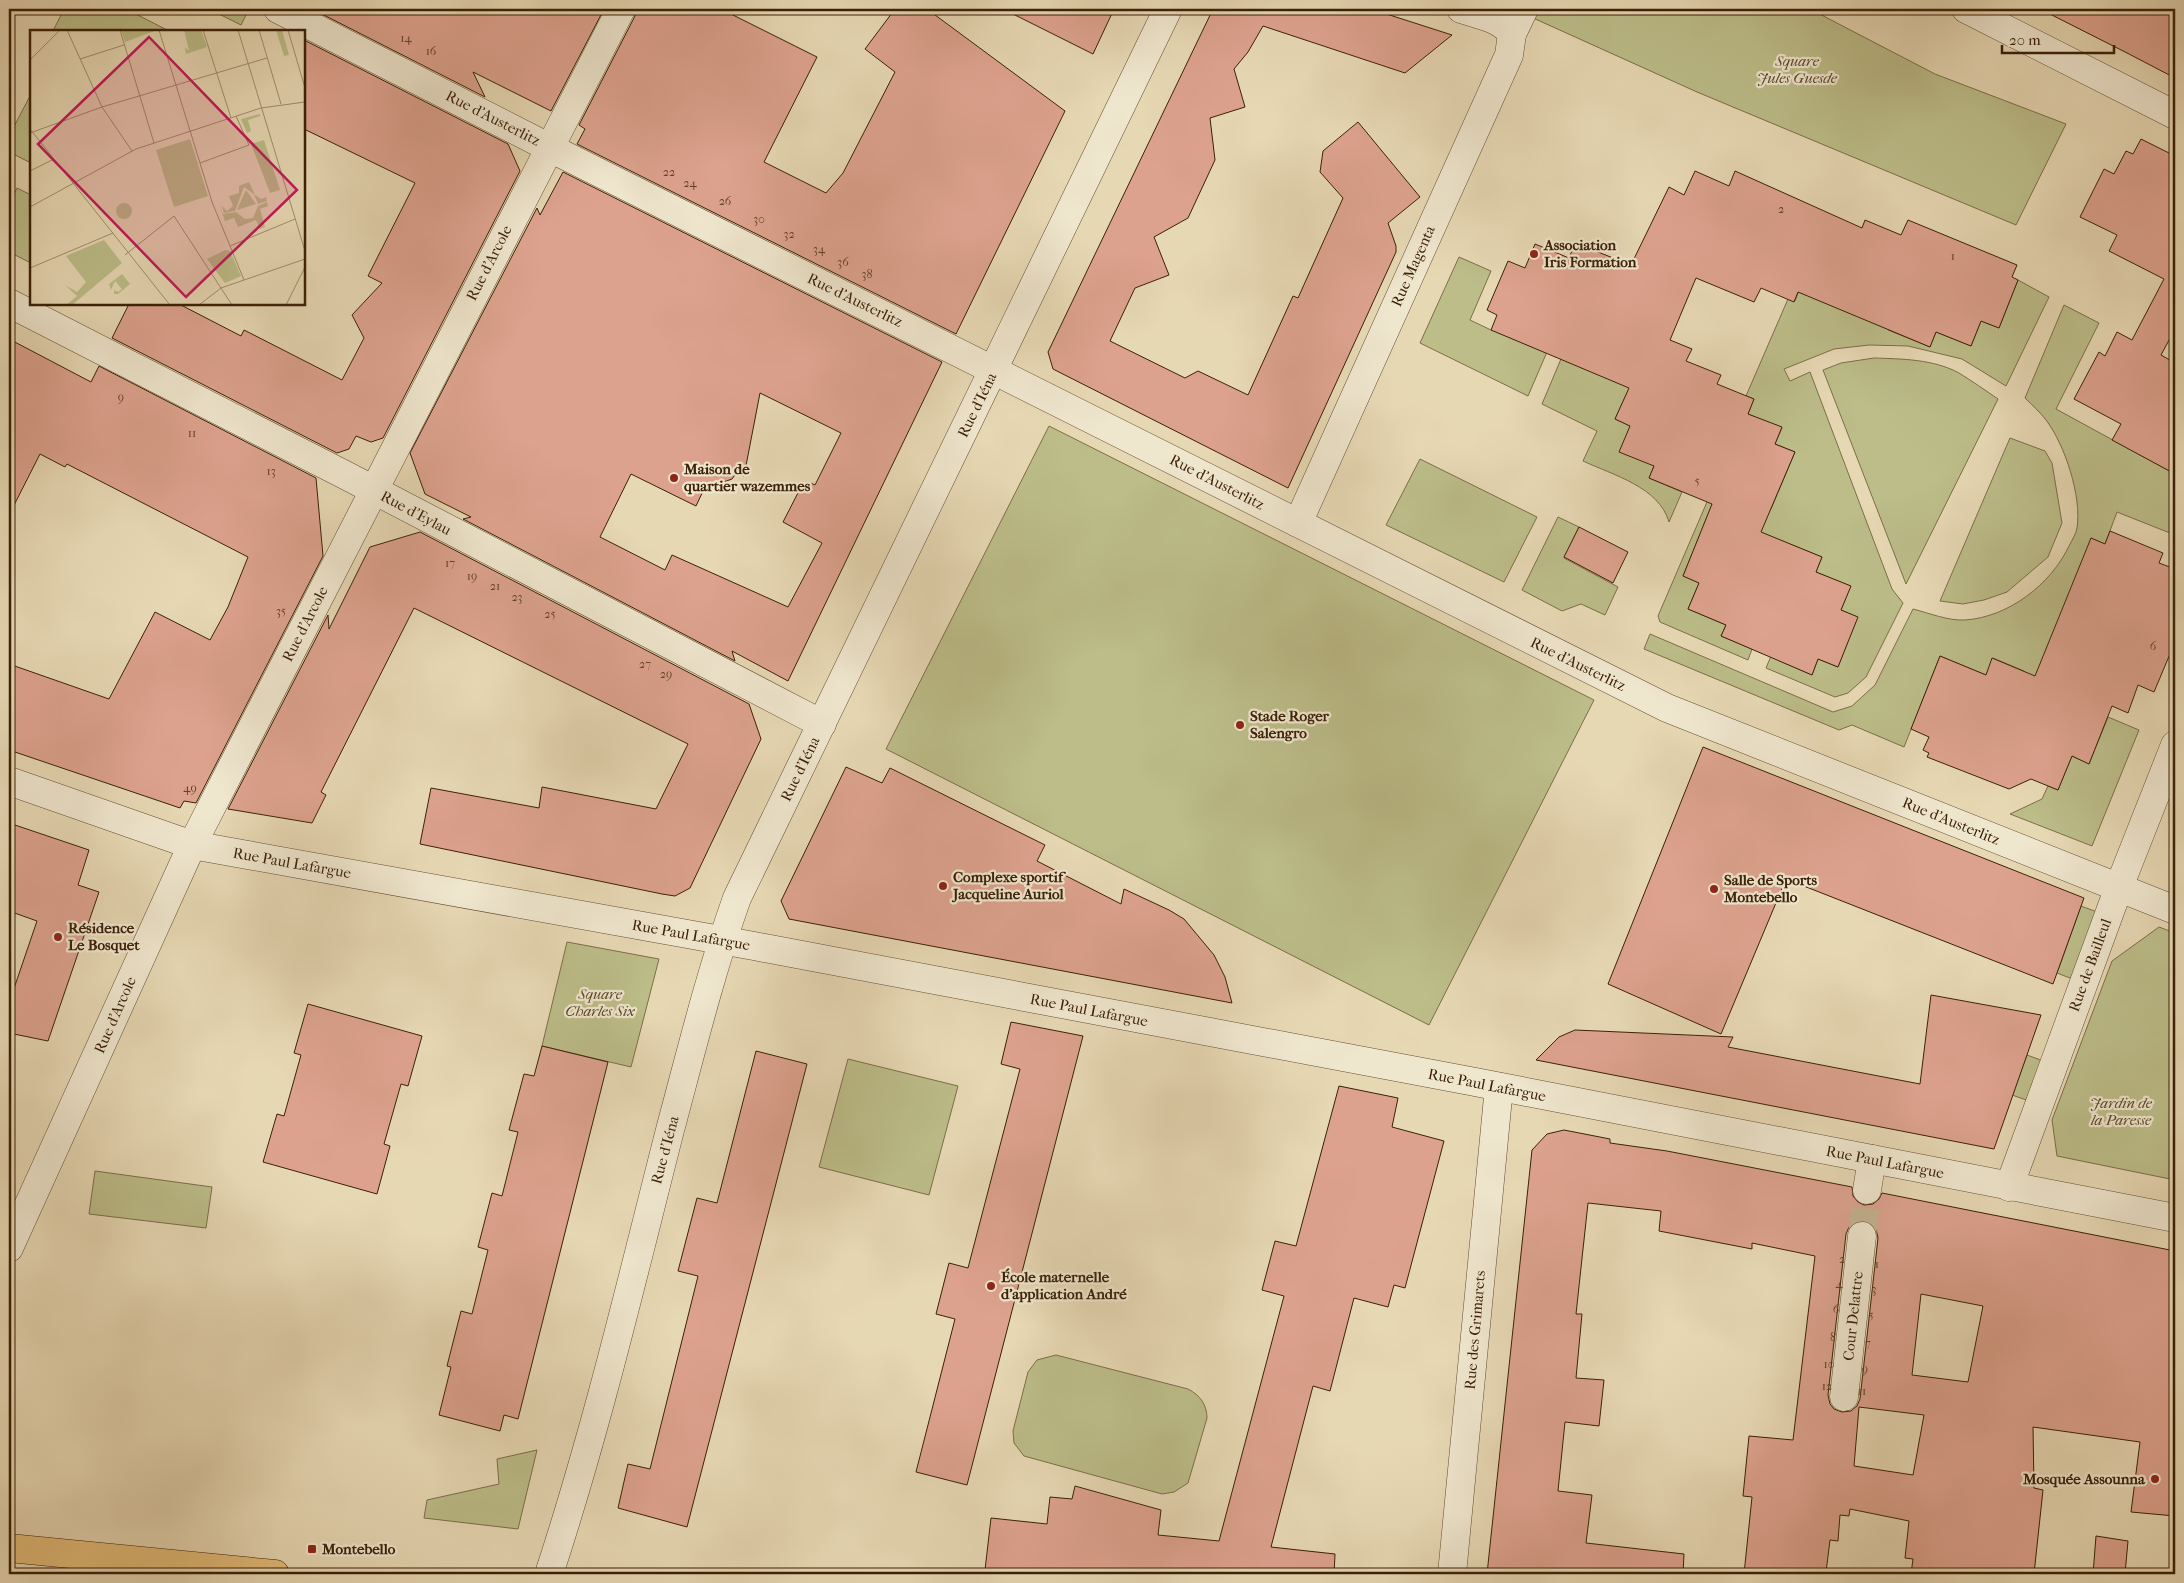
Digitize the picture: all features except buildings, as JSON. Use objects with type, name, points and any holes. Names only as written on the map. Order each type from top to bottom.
[{"type":"main road","points":[[9,1548],[230,1572],[275,1574]]},
{"type":"street","name":"Rue d'Austerlitz","points":[[278,9],[548,147],[994,369],[1596,673],[1690,718],[2175,910]]},
{"type":"street","name":"Rue d'Arcole","points":[[9,1248],[192,845],[620,9]]},
{"type":"street","name":"Rue d'Iéna","points":[[550,1574],[565,1529],[595,1422],[694,1039],[722,940],[737,898],[1168,9]]},
{"type":"street","points":[[1461,9],[1495,20],[1508,28],[1512,34]]},
{"type":"street","name":"Rue Magenta","points":[[1298,523],[1509,55],[1512,34],[1524,9]]},
{"type":"street","points":[[1966,9],[2175,115]]},
{"type":"street","name":"Rue d'Eylau","points":[[9,303],[374,490],[822,724]]},
{"type":"street","name":"Rue de Bailleul","points":[[2009,1187],[2119,887],[2175,745]]},
{"type":"street","name":"Rue Paul Lafargue","points":[[9,781],[192,845],[722,940],[1499,1087],[2175,1218]]},
{"type":"street","name":"Rue des Grimarets","points":[[1452,1574],[1499,1087]]},
{"type":"street","points":[[1867,1190],[1872,1159]]},
{"type":"street","name":"Cour Delattre","points":[[1844,1397],[1862,1236]]},
{"type":"green space","points":[[64,9],[126,9],[167,30],[54,30]]},
{"type":"green space","points":[[209,9],[233,9],[246,15],[241,25]]},
{"type":"green space","name":"Square Jules Guesde","points":[[1524,9],[1810,9],[1935,74],[2066,124],[2016,225],[1697,92],[1522,13]]},
{"type":"green space","points":[[30,96],[30,162],[9,152],[9,136]]},
{"type":"green space","points":[[17,188],[30,194],[30,262],[9,252],[9,205]]},
{"type":"green space","points":[[1459,257],[1491,271],[1470,320],[1491,330],[1553,338],[1528,396],[1420,343]]},
{"type":"green space","points":[[1804,278],[1894,315],[1888,330],[1930,347],[1936,332],[1971,346],[1981,321],[1999,328],[2018,280],[2049,297],[2006,386],[1962,359],[1908,346],[1869,345],[1834,349],[1784,369],[1790,381],[1810,372],[1892,589],[1903,603],[1866,677],[1848,693],[1835,697],[1766,668],[1776,644],[1780,661],[1812,675],[1818,659],[1838,667],[1857,617],[1841,610],[1850,586],[1816,572],[1822,557],[1779,540],[1773,555],[1753,519],[1771,509],[1795,452],[1775,444],[1782,428],[1748,414],[1754,399],[1746,396],[1788,299],[1795,301]]},
{"type":"green space","points":[[2064,305],[2099,323],[2056,409],[2175,474],[2175,535],[2117,512],[2105,544],[2091,538],[2043,699],[2024,671],[1993,658],[1986,675],[1940,656],[1904,747],[1852,725],[1839,730],[1644,649],[1650,634],[1833,712],[1852,706],[1875,685],[1913,609],[1945,618],[1965,620],[1997,613],[2027,596],[2040,585],[2061,560],[2077,528],[2078,515],[2074,487],[2060,443],[2039,411],[2025,398]]},
{"type":"green space","points":[[1874,358],[1928,362],[1949,368],[1998,399],[1906,584],[1823,370],[1841,363]]},
{"type":"green space","points":[[1561,359],[1642,376],[1626,395],[1615,419],[1630,426],[1654,466],[1649,478],[1682,492],[1669,522],[1664,510],[1645,491],[1621,477],[1583,461],[1597,431],[1542,404]]},
{"type":"green space","name":"Stade Roger Salengro","points":[[1049,426],[1594,700],[1429,1025],[886,749]]},
{"type":"green space","points":[[2010,438],[2045,451],[2052,463],[2062,523],[2048,557],[2007,592],[1984,600],[1963,604],[1940,601]]},
{"type":"green space","points":[[1420,459],[1537,517],[1504,582],[1386,525]]},
{"type":"green space","points":[[1713,488],[1718,490],[1683,576],[1699,583],[1688,609],[1726,625],[1721,636],[1752,649],[1748,660],[1660,622],[1658,616]]},
{"type":"green space","points":[[1558,517],[1579,527],[1564,558],[1618,587],[1605,615],[1581,604],[1562,611],[1522,590]]},
{"type":"green space","points":[[2108,717],[2139,730],[2092,846],[2010,814],[2042,799],[2048,786],[2058,790],[2072,756],[2089,764]]},
{"type":"green space","points":[[2081,906],[2100,913],[2075,980],[2057,973]]},
{"type":"green space","name":"Jardin de la Paresse","points":[[2159,927],[2175,933],[2175,1180],[2057,1156],[2052,1120],[2112,961]]},
{"type":"green space","name":"Square Charles Six","points":[[567,942],[659,959],[631,1067],[542,1046]]},
{"type":"green space","points":[[2027,1055],[2046,1062],[2032,1102],[2012,1095]]},
{"type":"green space","points":[[848,1059],[958,1086],[929,1195],[819,1167]]},
{"type":"green space","points":[[95,1171],[212,1187],[206,1228],[89,1214]]},
{"type":"green space","points":[[1056,1355],[1188,1389],[1196,1394],[1206,1409],[1207,1418],[1188,1483],[1174,1492],[1162,1494],[1024,1456],[1014,1443],[1013,1431],[1028,1372],[1037,1360]]},
{"type":"green space","points":[[537,1450],[518,1529],[424,1518],[427,1500],[499,1484],[497,1459]]},
{"type":"tunnel","points":[[1862,1236],[1867,1190]]},
{"type":"place","name":"Association Iris Formation","points":[[1534,254]]},
{"type":"place","name":"Maison de quartier wazemmes","points":[[674,478]]},
{"type":"place","name":"Stade Roger Salengro","points":[[1240,725]]},
{"type":"place","name":"Complexe sportif Jacqueline Auriol","points":[[943,886]]},
{"type":"place","name":"Salle de Sports Montebello","points":[[1714,889]]},
{"type":"place","name":"Résidence Le Bosquet","points":[[58,937]]},
{"type":"place","name":"École maternelle d'application André","points":[[991,1286]]},
{"type":"place","name":"Mosquée Assounna","points":[[2155,1479]]},
{"type":"place","name":"Montebello","points":[[312,1549]]}]
